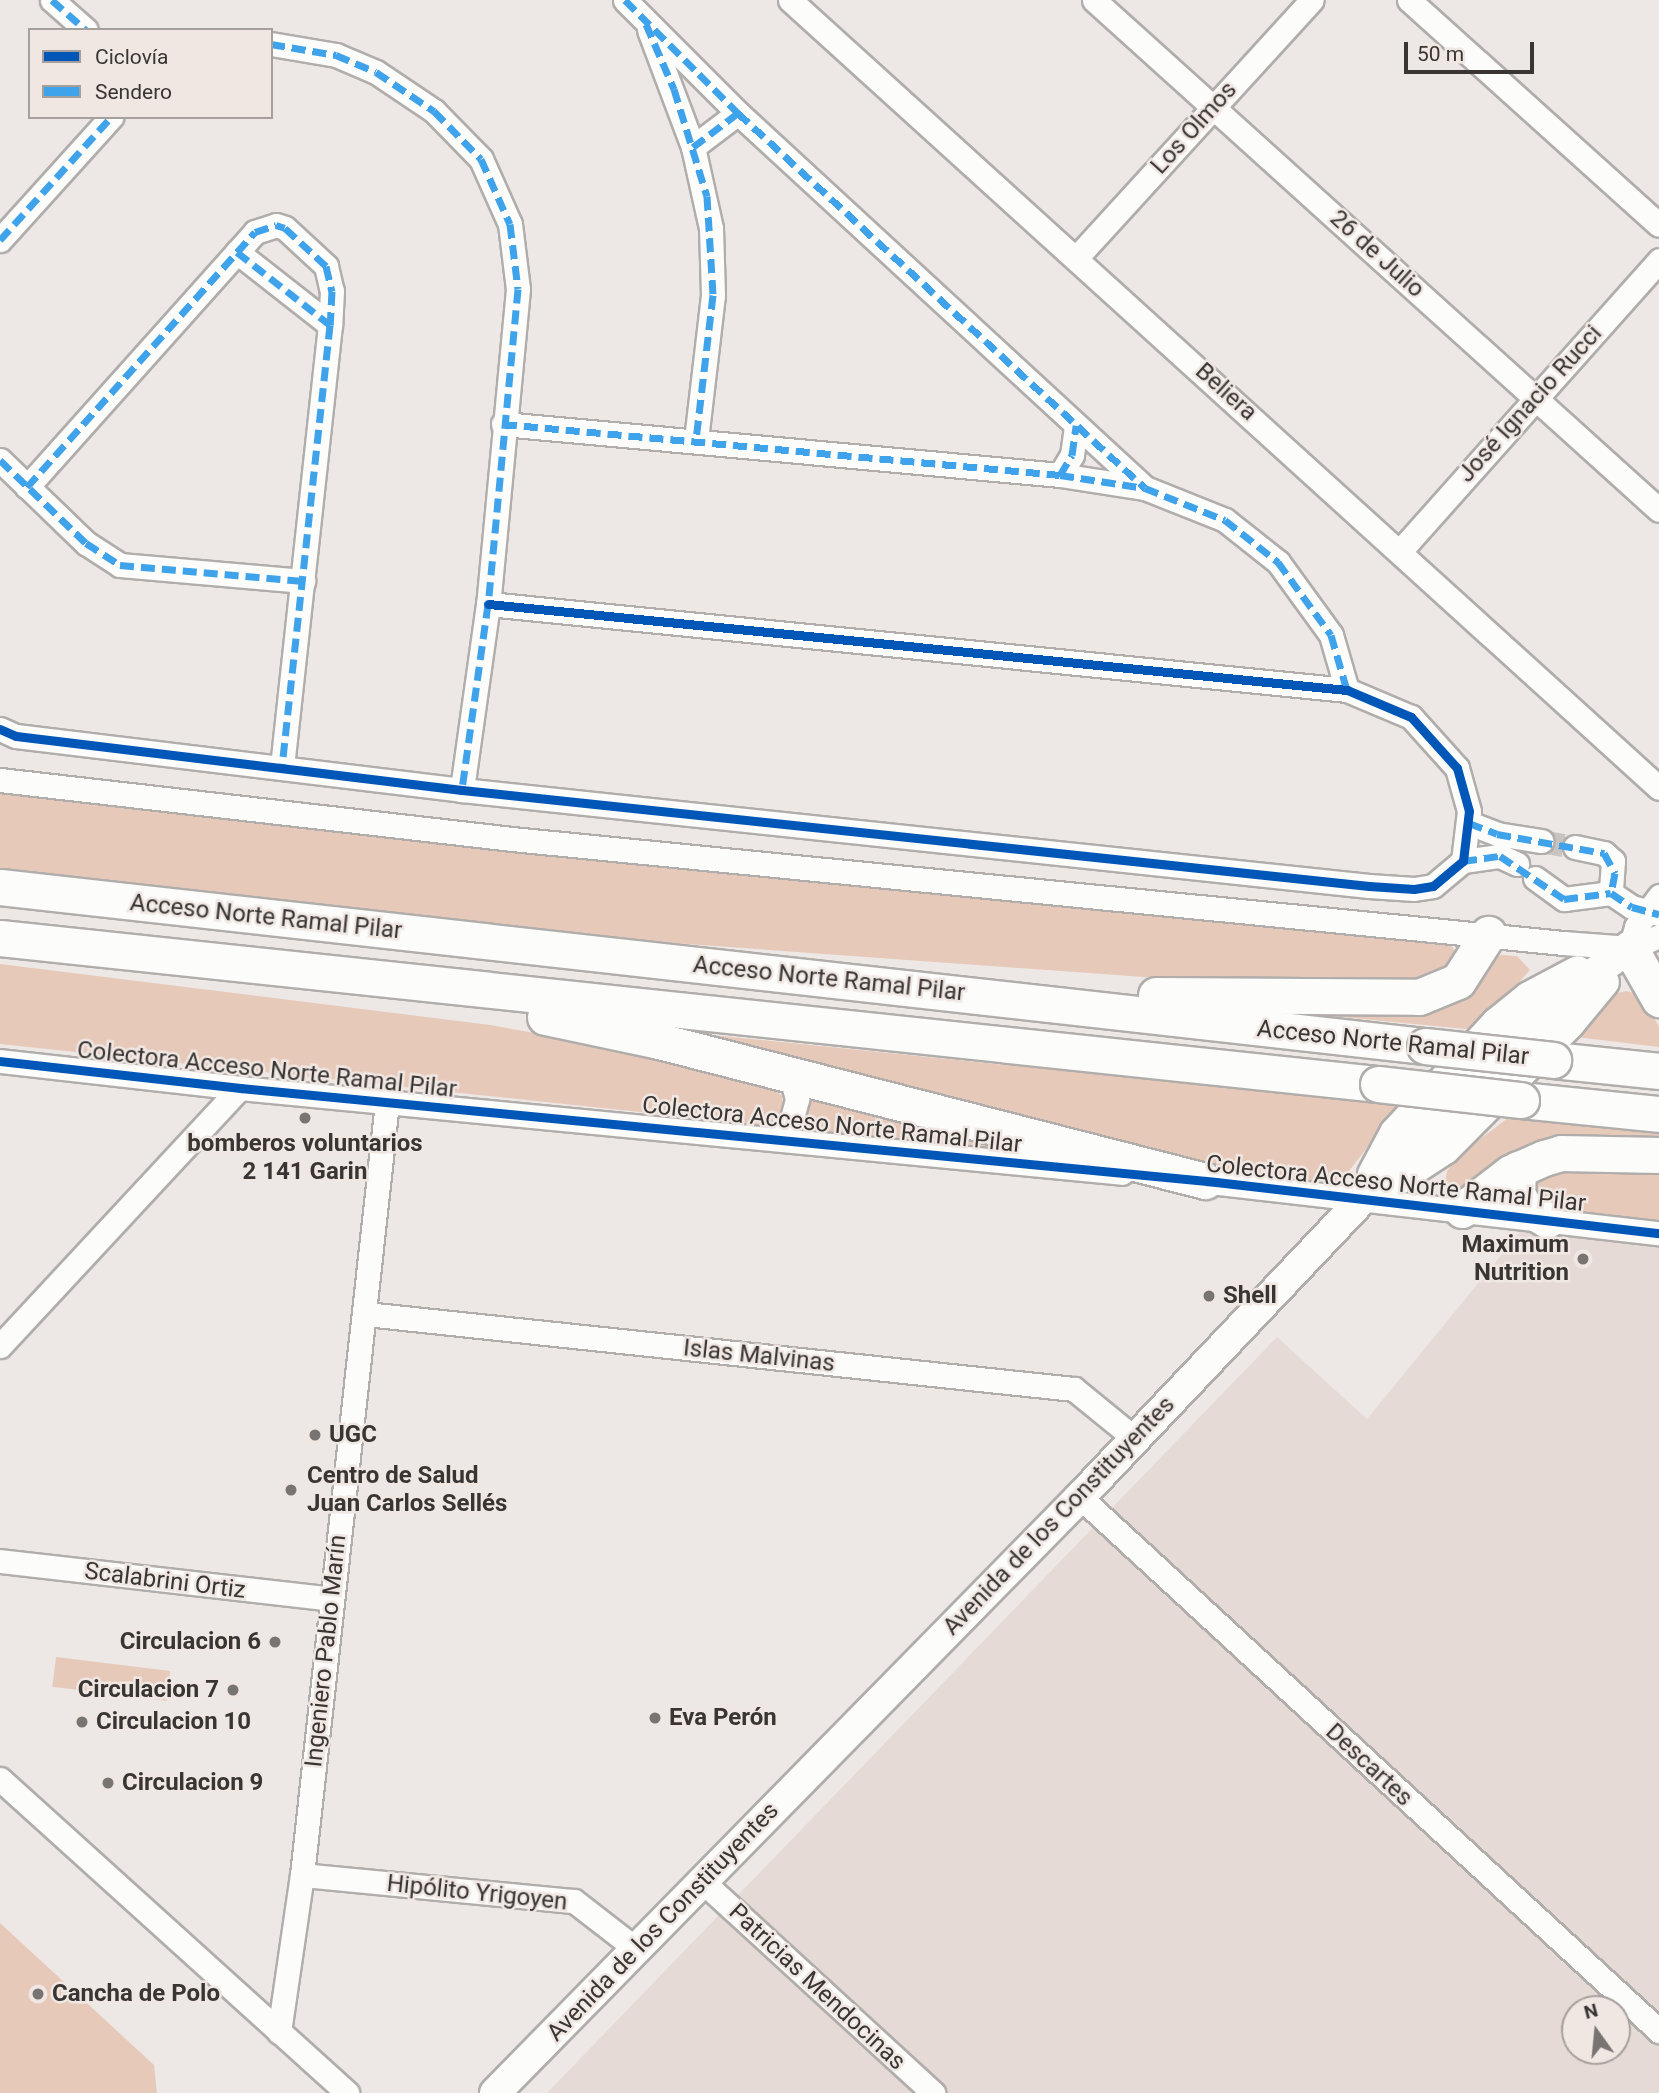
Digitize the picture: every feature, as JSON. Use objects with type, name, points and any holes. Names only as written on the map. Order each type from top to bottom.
[{"type":"highway","name":"Acceso Norte Ramal Pilar","points":[[0,887],[1659,1071]]},
{"type":"highway","points":[[918,989],[1388,1000],[1419,997],[1451,986],[1488,934]]},
{"type":"highway","points":[[4,938],[529,1014],[601,1027],[1205,1181]]},
{"type":"highway","name":"Acceso Norte Ramal Pilar","points":[[4,938],[1659,1114]]},
{"type":"highway","points":[[1644,942],[1659,999]]},
{"type":"highway","points":[[1462,1210],[1518,1169],[1561,1153],[1659,1155]]},
{"type":"highway","points":[[1518,1169],[1517,1194],[1524,1206],[1547,1220]]},
{"type":"main road","name":"Avenida de los Constituyentes","points":[[495,2093],[1080,1497],[1363,1199],[1578,984],[1644,942]]},
{"type":"street","points":[[52,0],[84,28]]},
{"type":"street","points":[[625,0],[738,113],[1144,488]]},
{"type":"street","name":"Beliera","points":[[790,0],[1401,550],[1659,788]]},
{"type":"street","name":"26 de Julio","points":[[1094,0],[1659,510]]},
{"type":"street","name":"Los Olmos","points":[[1077,257],[1312,0]]},
{"type":"street","points":[[1409,0],[1659,225]]},
{"type":"street","points":[[643,17],[693,147],[707,196],[713,256],[696,439]]},
{"type":"street","points":[[273,44],[335,55],[376,72],[435,111],[481,159],[510,224],[518,270],[488,604],[462,790]]},
{"type":"street","points":[[693,147],[738,113]]},
{"type":"street","points":[[0,240],[109,119]]},
{"type":"street","points":[[27,487],[237,252],[267,226],[276,225],[294,234],[326,266],[331,279],[330,326],[282,766]]},
{"type":"street","points":[[237,252],[330,326]]},
{"type":"street","name":"José Ignacio Rucci","points":[[1401,550],[1659,260]]},
{"type":"street","points":[[503,424],[696,439],[1060,475],[1144,488],[1225,520],[1278,562],[1331,635],[1347,690]]},
{"type":"street","points":[[1060,475],[1072,455],[1076,425]]},
{"type":"street","points":[[0,460],[86,542],[120,565],[303,581]]},
{"type":"street","points":[[488,604],[1347,690],[1411,717],[1443,748],[1465,785],[1469,823],[1463,861]]},
{"type":"street","points":[[0,729],[16,736],[282,766],[462,790],[1369,886],[1414,889],[1433,886],[1463,861],[1500,856],[1564,899],[1611,893],[1632,907],[1655,907],[1644,942],[1488,934],[512,839],[0,780]]},
{"type":"street","points":[[1469,823],[1497,834],[1541,841]]},
{"type":"street","points":[[1575,847],[1604,853],[1613,861],[1611,893]]},
{"type":"street","name":"Colectora Acceso Norte Ramal Pilar","points":[[0,1061],[387,1103],[1205,1181],[1659,1233]]},
{"type":"street","points":[[772,1138],[791,1122],[797,1099],[792,1076]]},
{"type":"street","points":[[0,1346],[240,1088]]},
{"type":"street","name":"Ingeniero Pablo Marín","points":[[279,2032],[302,1875],[331,1599],[366,1314],[387,1103]]},
{"type":"street","name":"Islas Malvinas","points":[[366,1314],[1074,1389],[1135,1438]]},
{"type":"street","name":"Descartes","points":[[1080,1497],[1659,2031]]},
{"type":"street","name":"Scalabrini Ortiz","points":[[0,1561],[331,1599]]},
{"type":"street","points":[[0,1779],[347,2093]]},
{"type":"street","name":"Hipólito Yrigoyen","points":[[302,1875],[574,1901],[636,1949]]},
{"type":"street","name":"Patricias Mendocinas","points":[[702,1881],[933,2093]]},
{"type":"shaded area","points":[[0,790],[1449,942],[1456,953],[1448,978],[1336,991],[673,943],[0,872]]},
{"type":"shaded area","points":[[1502,955],[1517,956],[1530,970],[1476,1030],[1178,1001],[1330,1007]]},
{"type":"shaded area","points":[[0,964],[490,1025],[612,1047],[772,1088],[782,1096],[783,1109],[776,1120],[763,1125],[0,1044]]},
{"type":"shaded area","points":[[1626,991],[1638,994],[1659,1026],[1659,1047],[1576,1037],[1618,993]]},
{"type":"shaded area","points":[[692,1033],[1400,1105],[1339,1184],[1237,1174],[1156,1160]]},
{"type":"shaded area","points":[[810,1098],[1008,1151],[802,1129]]},
{"type":"shaded area","points":[[1508,1118],[1659,1134],[1659,1144],[1463,1193],[1451,1190],[1445,1183],[1447,1171],[1459,1155]]},
{"type":"shaded area","points":[[1659,1163],[1659,1220],[1559,1210],[1531,1197],[1531,1175],[1544,1168]]},
{"type":"shaded area","points":[[1520,1232],[1659,1242],[1659,2093],[547,2093],[1277,1337],[1367,1419]]},
{"type":"shaded area","points":[[56,1657],[170,1671],[166,1701],[52,1687]]},
{"type":"shaded area","name":"Cancha de Polo","points":[[0,1923],[154,2065],[157,2093],[0,2093]]},
{"type":"tunnel","points":[[1541,841],[1575,847]]},
{"type":"marked path","points":[[52,0],[84,28]]},
{"type":"marked path","points":[[625,0],[738,113],[1145,488]]},
{"type":"marked path","points":[[646,24],[674,89],[707,196],[713,295],[696,439]]},
{"type":"marked path","points":[[273,44],[336,55],[376,72],[434,111],[481,159],[510,224],[518,289],[488,604],[462,790]]},
{"type":"marked path","points":[[693,147],[738,113]]},
{"type":"marked path","points":[[0,240],[109,119]]},
{"type":"marked path","points":[[27,487],[255,232],[276,225],[285,228],[326,266],[332,291],[330,325],[282,766]]},
{"type":"marked path","points":[[237,252],[330,325]]},
{"type":"marked path","points":[[503,424],[1060,475],[1145,488],[1225,520],[1278,562],[1331,635],[1347,690]]},
{"type":"marked path","points":[[1060,475],[1072,455],[1076,425]]},
{"type":"marked path","points":[[0,460],[86,543],[120,565],[303,581]]},
{"type":"marked path","points":[[1469,823],[1497,834],[1604,853],[1615,873],[1611,893]]},
{"type":"marked path","points":[[1463,861],[1500,856],[1564,899],[1611,893],[1632,907],[1659,914]]},
{"type":"cycle path","points":[[0,729],[16,736],[462,790],[1369,886],[1414,889],[1433,886],[1463,861],[1469,811],[1457,768],[1411,717],[1347,690],[488,604]]},
{"type":"cycle path","points":[[0,1061],[240,1088],[1216,1182],[1659,1233]]},
{"type":"place","name":"bomberos voluntarios 2 141 Garin","points":[[305,1118]]},
{"type":"place","name":"Maximum Nutrition","points":[[1583,1259]]},
{"type":"place","name":"Shell","points":[[1209,1296]]},
{"type":"place","name":"UGC","points":[[315,1435]]},
{"type":"place","name":"Centro de Salud Juan Carlos Sellés","points":[[291,1490]]},
{"type":"place","name":"Circulacion 6","points":[[275,1642]]},
{"type":"place","name":"Circulacion 7","points":[[233,1690]]},
{"type":"place","name":"Eva Perón","points":[[655,1718]]},
{"type":"place","name":"Circulacion 10","points":[[82,1722]]},
{"type":"place","name":"Circulacion 9","points":[[108,1783]]},
{"type":"place","name":"Cancha de Polo","points":[[38,1994]]}]
